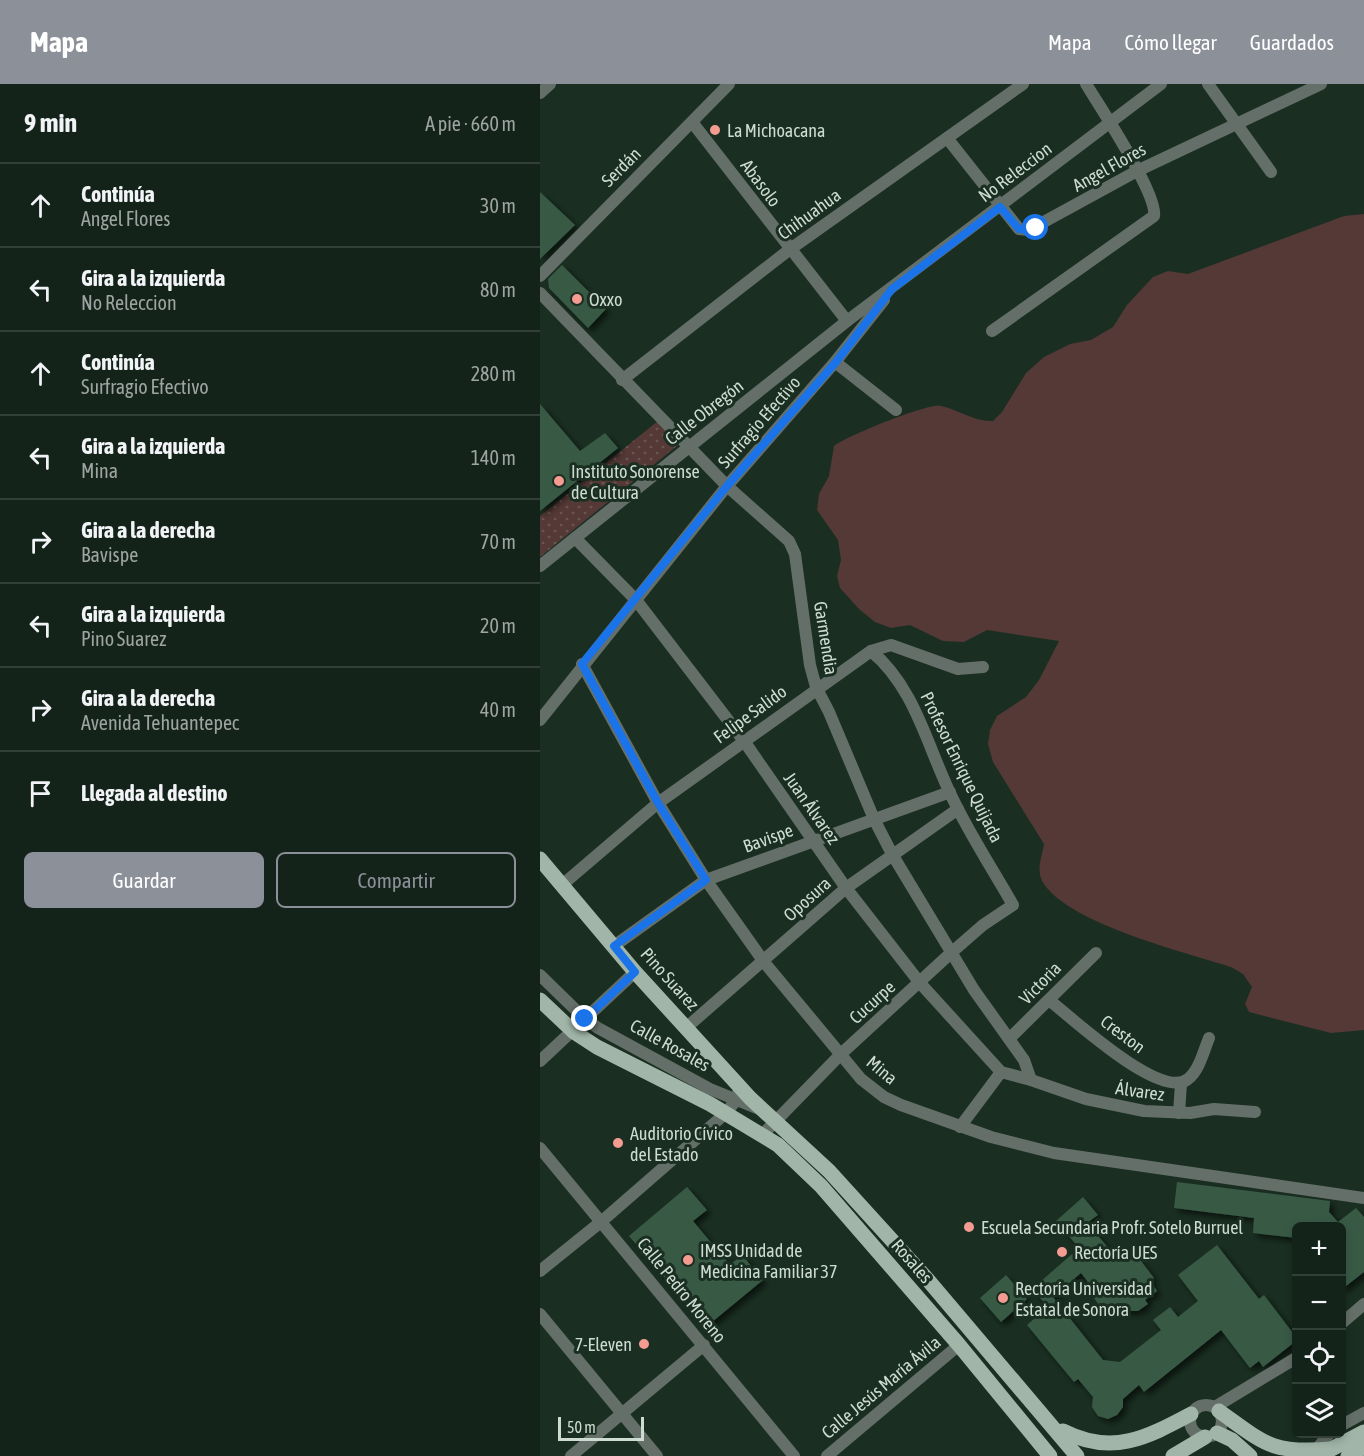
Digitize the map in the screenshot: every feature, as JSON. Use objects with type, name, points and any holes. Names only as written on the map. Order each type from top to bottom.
[{"type":"main road","name":"Pino Suarez","points":[[540,859],[635,972],[687,1027],[734,1100],[763,1110],[776,1122]]},
{"type":"main road","name":"Calle Rosales","points":[[540,1000],[574,1032],[626,1063],[734,1100]]},
{"type":"main road","name":"Rosales","points":[[734,1100],[763,1134],[821,1186],[959,1345],[1050,1456]]},
{"type":"main road","name":"Rosales","points":[[776,1122],[845,1188],[928,1280],[1077,1456]]},
{"type":"main road","points":[[1217,1409],[1271,1447],[1297,1452],[1324,1447],[1364,1432]]},
{"type":"main road","points":[[1048,1420],[1080,1443],[1089,1447],[1112,1450],[1138,1443],[1191,1414]]},
{"type":"main road","points":[[1173,1456],[1211,1435],[1239,1444],[1250,1456]]},
{"type":"main road","points":[[1348,1456],[1364,1447]]},
{"type":"street","points":[[540,93],[550,84]]},
{"type":"street","name":"Serdán","points":[[540,276],[729,84]]},
{"type":"street","name":"Chihuahua","points":[[622,380],[789,250],[1023,84]]},
{"type":"street","points":[[992,331],[1154,216],[1154,208],[1137,171],[1111,123],[1086,84]]},
{"type":"street","name":"No Releccion","points":[[892,289],[1161,84]]},
{"type":"street","points":[[1208,84],[1271,172]]},
{"type":"street","name":"Angel Flores","points":[[947,138],[1019,229],[1029,230],[1137,171],[1321,84]]},
{"type":"street","name":"Abasolo","points":[[692,122],[789,250],[847,321]]},
{"type":"street","name":"Calle Obregón","points":[[540,566],[688,446],[847,321],[892,289]]},
{"type":"street","name":"Surfragio Efectivo","points":[[540,720],[582,664],[727,486],[836,362],[892,289]]},
{"type":"street","name":"Garmendia","points":[[540,293],[727,486],[783,535],[793,548],[816,687],[874,819],[892,855],[984,1006],[1024,1060],[1031,1077]]},
{"type":"street","points":[[836,362],[896,410]]},
{"type":"street","name":"Juan Álvarez","points":[[575,538],[636,600],[744,741],[846,888],[920,983],[1001,1072]]},
{"type":"street","name":"Felipe Salido","points":[[562,885],[658,803],[816,687],[871,651],[891,645],[958,669],[983,667]]},
{"type":"street","name":"Profesor Enrique Quijada","points":[[871,651],[889,668],[906,694],[958,809],[1014,905]]},
{"type":"street","name":"Mina","points":[[582,664],[658,803],[706,880],[764,962],[842,1053],[861,1079],[884,1097],[960,1127],[1016,1145],[1085,1159],[1364,1198]]},
{"type":"street","name":"Bavispe","points":[[614,946],[706,880],[950,792]]},
{"type":"street","name":"Oposura","points":[[687,1027],[846,888],[958,809]]},
{"type":"street","name":"Cucurpe","points":[[763,1134],[842,1053],[952,952],[983,925],[1014,905]]},
{"type":"street","name":"Victoria","points":[[1010,1039],[1096,953]]},
{"type":"street","points":[[540,1061],[574,1032],[635,972]]},
{"type":"street","name":"Calle Rosales","points":[[540,975],[585,1019],[734,1100]]},
{"type":"street","name":"Creston","points":[[1049,1000],[1133,1066],[1162,1080],[1181,1083]]},
{"type":"street","points":[[1179,1113],[1181,1083],[1192,1076],[1209,1038]]},
{"type":"street","points":[[960,1127],[1001,1072],[1031,1077]]},
{"type":"street","name":"Álvarez","points":[[1031,1077],[1105,1104],[1144,1111],[1179,1113],[1214,1109],[1255,1112]]},
{"type":"street","points":[[540,1270],[602,1221],[734,1100]]},
{"type":"street","name":"Calle Pedro Moreno","points":[[540,1148],[794,1456]]},
{"type":"street","points":[[1346,1319],[1364,1304]]},
{"type":"street","points":[[540,1314],[657,1456]]},
{"type":"street","points":[[571,1456],[704,1345]]},
{"type":"street","name":"Calle Jesús María Ávila","points":[[827,1456],[959,1345]]},
{"type":"street","points":[[1217,1409],[1221,1426],[1211,1435],[1192,1429],[1191,1414],[1200,1406],[1217,1409],[1292,1361]]},
{"type":"street","points":[[1346,1422],[1364,1413]]},
{"type":"shaded area","points":[[1364,214],[1364,1030],[1331,1033],[1249,1012],[1245,1004],[1252,987],[1243,974],[1231,967],[1158,945],[1103,924],[1078,912],[1058,898],[1044,884],[1040,874],[1040,864],[1044,844],[993,762],[988,744],[990,730],[997,716],[1026,697],[1039,680],[1059,641],[987,630],[964,642],[943,641],[910,625],[891,628],[875,622],[859,609],[840,588],[837,576],[841,560],[838,540],[817,510],[819,494],[829,476],[834,446],[841,442],[886,422],[933,406],[948,408],[980,420],[993,421],[1002,412],[1026,373],[1044,357],[1070,344],[1091,340],[1113,327],[1127,305],[1153,277],[1168,271],[1188,274],[1344,216]]},
{"type":"shaded area","points":[[658,421],[678,445],[540,557],[540,516]]},
{"type":"building","points":[[540,192],[575,225],[540,259]]},
{"type":"building","name":"Oxxo","points":[[562,265],[606,309],[588,328],[549,288],[548,279]]},
{"type":"building","name":"Instituto Sonorense de Cultura","points":[[540,404],[580,451],[605,433],[618,448],[540,511]]},
{"type":"building","points":[[1177,1182],[1330,1201],[1329,1212],[1338,1222],[1292,1222],[1292,1238],[1253,1233],[1254,1218],[1174,1208]]},
{"type":"building","name":"IMSS Unidad de Medicina Familiar 37","points":[[687,1187],[707,1210],[693,1221],[730,1265],[742,1255],[763,1280],[706,1327],[629,1236]]},
{"type":"building","points":[[1083,1197],[1098,1215],[1087,1223],[1111,1251],[1115,1248],[1119,1255],[1138,1257],[1154,1278],[1150,1281],[1157,1291],[1145,1300],[1148,1304],[1138,1311],[1110,1311],[1110,1308],[1101,1308],[1094,1298],[1098,1295],[1081,1273],[1053,1297],[1103,1360],[1120,1362],[1161,1330],[1153,1320],[1170,1307],[1178,1317],[1198,1301],[1178,1275],[1217,1245],[1259,1299],[1264,1295],[1292,1332],[1292,1344],[1263,1367],[1259,1361],[1250,1368],[1221,1330],[1144,1392],[1139,1385],[1123,1399],[1123,1407],[1117,1415],[1108,1419],[1098,1416],[1092,1407],[1093,1397],[1078,1379],[1074,1382],[1027,1325],[1048,1307],[1032,1289],[1079,1248],[1056,1221]]},
{"type":"building","points":[[1356,1208],[1364,1217],[1364,1272],[1346,1286],[1346,1222],[1338,1222]]},
{"type":"building","name":"Rectoría Universidad Estatal de Sonora","points":[[1006,1275],[1027,1299],[1001,1322],[980,1298]]},
{"type":"place","name":"La Michoacana","points":[[715,130]]},
{"type":"place","name":"Oxxo","points":[[577,299]]},
{"type":"place","name":"Instituto Sonorense de Cultura","points":[[559,481]]},
{"type":"place","name":"Auditorio Cívico del Estado","points":[[618,1143]]},
{"type":"place","name":"Escuela Secundaria Profr. Sotelo Burruel","points":[[969,1227]]},
{"type":"place","name":"Rectoría UES","points":[[1062,1252]]},
{"type":"place","name":"IMSS Unidad de Medicina Familiar 37","points":[[688,1260]]},
{"type":"place","name":"Rectoría Universidad Estatal de Sonora","points":[[1003,1298]]},
{"type":"place","name":"7-Eleven","points":[[644,1344]]},
{"type":"route","points":[[585,1019],[635,972],[614,946],[706,880],[658,803],[582,664],[727,486],[836,362],[892,289],[1000,207],[1019,229],[1024,231],[1036,228]]}]
